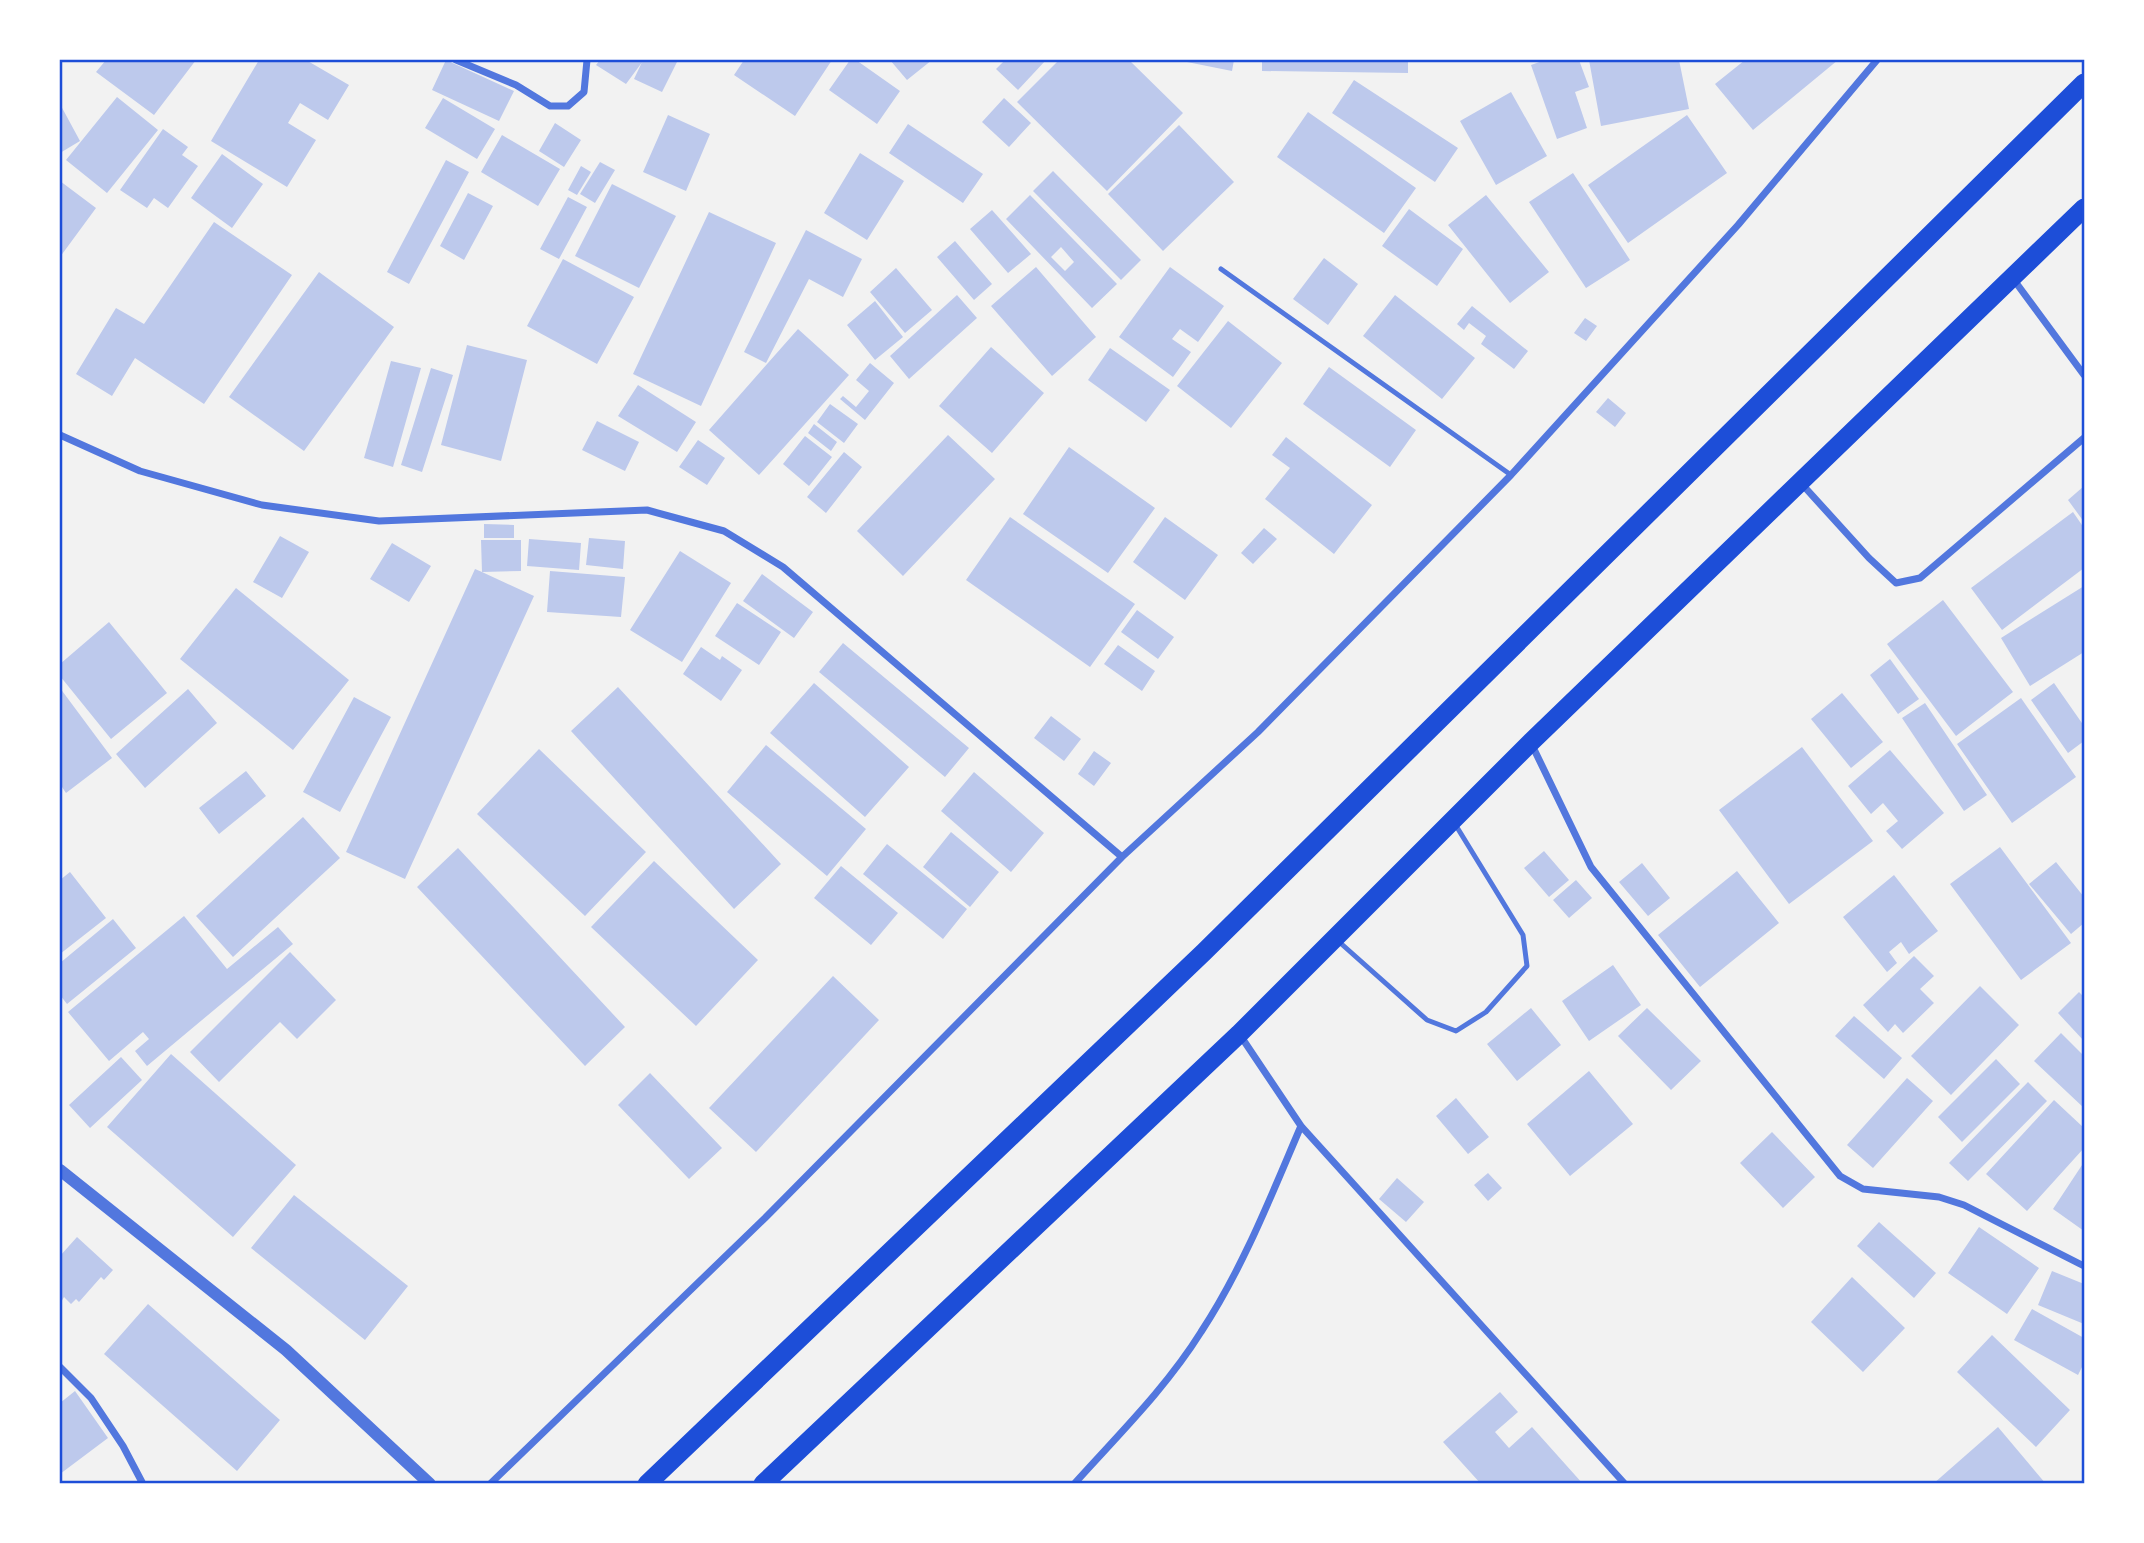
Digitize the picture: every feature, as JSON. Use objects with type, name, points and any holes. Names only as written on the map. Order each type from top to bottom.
[{"type":"highway","points":[[647,1483],[1204,952],[2084,83]]},
{"type":"highway","points":[[763,1483],[1239,1034],[1531,742],[2084,208]]},
{"type":"street","points":[[456,60],[516,85],[550,106],[568,106],[584,92],[587,60]]},
{"type":"street","points":[[490,1483],[765,1218],[1122,857],[1258,732],[1511,475],[1738,225],[1877,60]]},
{"type":"street","points":[[2013,278],[2084,375]]},
{"type":"street","points":[[60,435],[140,471],[262,505],[379,521],[647,510],[724,531],[783,567],[1122,857]]},
{"type":"street","points":[[1799,482],[1869,558],[1896,583],[1920,578],[2084,438]]},
{"type":"street","points":[[1531,742],[1591,867],[1840,1176],[1863,1189],[1939,1197],[1964,1205],[2084,1266]]},
{"type":"street","points":[[1239,1034],[1301,1126],[1625,1483]]},
{"type":"street","points":[[1074,1483],[1149,1402],[1201,1334],[1247,1252],[1301,1126]]},
{"type":"street","points":[[60,1170],[286,1350],[430,1483]]},
{"type":"street","points":[[60,1367],[91,1398],[123,1446],[143,1483]]},
{"type":"lane","points":[[1220,269],[1511,475]]},
{"type":"lane","points":[[1336,939],[1427,1020],[1456,1031],[1486,1012],[1527,966],[1523,935],[1453,822]]},
{"type":"building","points":[[106,60],[196,60],[154,115],[96,72]]},
{"type":"building","points":[[259,60],[306,60],[349,85],[328,120],[300,103],[288,123],[316,140],[287,187],[211,141]]},
{"type":"building","points":[[446,60],[514,91],[499,121],[432,90]]},
{"type":"building","points":[[600,60],[643,61],[626,84],[596,65]]},
{"type":"building","points":[[643,60],[678,60],[662,92],[634,79]]},
{"type":"building","points":[[744,60],[832,60],[795,116],[734,75]]},
{"type":"building","points":[[850,60],[856,60],[900,91],[877,124],[829,90]]},
{"type":"building","points":[[890,60],[932,60],[907,80]]},
{"type":"building","points":[[1005,60],[1046,60],[1018,90],[996,69]]},
{"type":"building","points":[[1059,60],[1129,60],[1183,113],[1107,191],[1017,102]]},
{"type":"building","points":[[1177,60],[1234,60],[1232,71]]},
{"type":"building","points":[[1262,60],[1408,60],[1408,73],[1262,71]]},
{"type":"building","points":[[1545,60],[1579,60],[1589,87],[1575,92],[1587,128],[1557,139],[1531,65]]},
{"type":"building","points":[[1589,60],[1679,60],[1689,109],[1601,126]]},
{"type":"building","points":[[1745,60],[1838,60],[1753,130],[1715,84]]},
{"type":"building","points":[[1354,80],[1458,148],[1435,182],[1332,113]]},
{"type":"building","points":[[1511,92],[1547,156],[1496,185],[1460,121]]},
{"type":"building","points":[[117,97],[158,130],[107,193],[66,160]]},
{"type":"building","points":[[443,98],[495,129],[477,159],[425,128]]},
{"type":"building","points":[[1004,98],[1031,123],[1009,147],[982,122]]},
{"type":"building","points":[[60,104],[80,141],[60,153]]},
{"type":"building","points":[[1308,112],[1416,188],[1384,233],[1277,157]]},
{"type":"building","points":[[668,115],[710,134],[686,191],[643,172]]},
{"type":"building","points":[[1687,115],[1727,173],[1628,243],[1588,185]]},
{"type":"building","points":[[555,123],[581,140],[564,167],[539,151]]},
{"type":"building","points":[[908,124],[983,174],[963,203],[889,153]]},
{"type":"building","points":[[1179,125],[1234,182],[1163,251],[1108,194]]},
{"type":"building","points":[[163,129],[188,147],[182,155],[198,166],[168,208],[154,198],[147,208],[120,190]]},
{"type":"building","points":[[502,135],[560,169],[538,206],[481,172]]},
{"type":"building","points":[[860,153],[904,181],[867,240],[824,213]]},
{"type":"building","points":[[222,154],[263,184],[232,228],[191,198]]},
{"type":"building","points":[[446,160],[469,172],[409,284],[387,272]]},
{"type":"building","points":[[600,162],[615,170],[595,203],[580,194]]},
{"type":"building","points":[[581,166],[591,172],[577,195],[568,190]]},
{"type":"building","points":[[1053,171],[1141,260],[1121,280],[1033,191]]},
{"type":"building","points":[[1573,173],[1630,260],[1586,288],[1529,202]]},
{"type":"building","points":[[60,181],[96,208],[60,257]]},
{"type":"building","points":[[612,184],[676,216],[639,288],[575,256]]},
{"type":"building","points":[[468,193],[493,206],[464,260],[440,246]]},
{"type":"building","points":[[1030,195],[1117,284],[1092,308],[1006,219]],"holes":[[[1061,247],[1074,262],[1065,271],[1051,257]]]},
{"type":"building","points":[[1486,195],[1549,272],[1510,303],[1448,225]]},
{"type":"building","points":[[568,197],[587,207],[559,259],[540,249]]},
{"type":"building","points":[[1409,209],[1463,249],[1437,286],[1382,246]]},
{"type":"building","points":[[992,210],[1031,254],[1008,273],[970,229]]},
{"type":"building","points":[[709,212],[776,243],[701,406],[633,374]]},
{"type":"building","points":[[214,222],[292,275],[204,404],[135,358],[112,396],[76,374],[116,308],[144,324]]},
{"type":"building","points":[[806,230],[862,259],[843,297],[809,279],[766,363],[744,352]]},
{"type":"building","points":[[955,241],[992,284],[974,300],[937,257]]},
{"type":"building","points":[[1324,258],[1358,284],[1328,325],[1293,299]]},
{"type":"building","points":[[563,259],[634,297],[597,364],[527,326]]},
{"type":"building","points":[[1036,267],[1096,337],[1052,376],[991,306]]},
{"type":"building","points":[[1170,267],[1224,306],[1198,342],[1180,329],[1172,339],[1191,352],[1173,377],[1119,337]]},
{"type":"building","points":[[896,268],[932,310],[905,333],[870,292]]},
{"type":"building","points":[[319,272],[394,327],[304,451],[229,397]]},
{"type":"building","points":[[957,295],[977,318],[909,379],[890,356]]},
{"type":"building","points":[[1395,295],[1475,358],[1442,399],[1363,336]]},
{"type":"building","points":[[875,301],[903,337],[875,360],[847,325]]},
{"type":"building","points":[[1472,306],[1528,351],[1514,369],[1481,344],[1486,336],[1469,323],[1464,330],[1457,324]]},
{"type":"building","points":[[1585,318],[1597,326],[1586,341],[1574,333]]},
{"type":"building","points":[[1228,321],[1282,363],[1231,428],[1177,386]]},
{"type":"building","points":[[798,329],[849,375],[759,475],[709,430]]},
{"type":"building","points":[[467,345],[527,360],[501,461],[441,445]]},
{"type":"building","points":[[991,347],[1044,393],[992,453],[939,406]]},
{"type":"building","points":[[1110,348],[1170,390],[1146,422],[1088,380]]},
{"type":"building","points":[[391,361],[421,368],[393,467],[364,458]]},
{"type":"building","points":[[870,363],[894,383],[865,420],[840,399],[843,396],[856,407],[869,391],[856,380]]},
{"type":"building","points":[[1329,367],[1416,430],[1390,467],[1303,404]]},
{"type":"building","points":[[431,368],[453,375],[422,472],[401,465]]},
{"type":"building","points":[[638,385],[696,422],[677,452],[618,416]]},
{"type":"building","points":[[1608,398],[1626,413],[1615,427],[1596,412]]},
{"type":"building","points":[[830,404],[858,424],[844,443],[817,422]]},
{"type":"building","points":[[597,421],[639,442],[625,471],[582,450]]},
{"type":"building","points":[[814,424],[837,442],[831,451],[808,433]]},
{"type":"building","points":[[948,435],[995,479],[903,576],[857,531]]},
{"type":"building","points":[[805,436],[832,457],[809,486],[783,464]]},
{"type":"building","points":[[1286,437],[1372,505],[1334,554],[1265,499],[1290,468],[1272,455]]},
{"type":"building","points":[[698,440],[725,458],[707,485],[679,467]]},
{"type":"building","points":[[1069,447],[1155,508],[1108,573],[1023,514]]},
{"type":"building","points":[[844,452],[862,467],[826,513],[807,497]]},
{"type":"building","points":[[2084,486],[2084,522],[2068,500]]},
{"type":"building","points":[[2073,512],[2084,528],[2084,568],[2002,630],[1971,588]]},
{"type":"building","points":[[1010,517],[1135,604],[1090,667],[966,580]]},
{"type":"building","points":[[1165,517],[1218,555],[1185,600],[1133,562]]},
{"type":"building","points":[[484,524],[514,525],[514,538],[484,538]]},
{"type":"building","points":[[1264,528],[1277,539],[1253,564],[1241,553]]},
{"type":"building","points":[[280,536],[309,552],[282,598],[253,582]]},
{"type":"building","points":[[589,538],[625,541],[623,569],[586,565]]},
{"type":"building","points":[[529,539],[581,543],[579,570],[527,566]]},
{"type":"building","points":[[481,540],[521,540],[521,571],[482,572]]},
{"type":"building","points":[[392,543],[431,566],[409,602],[370,579]]},
{"type":"building","points":[[680,551],[731,583],[682,662],[630,630]]},
{"type":"building","points":[[475,569],[534,596],[405,879],[346,852]]},
{"type":"building","points":[[550,571],[625,577],[621,617],[547,612]]},
{"type":"building","points":[[762,574],[813,612],[794,638],[743,601]]},
{"type":"building","points":[[2084,586],[2084,652],[2030,686],[2001,638]]},
{"type":"building","points":[[236,588],[349,680],[293,750],[180,659]]},
{"type":"building","points":[[1943,600],[2013,692],[1956,736],[1887,644]]},
{"type":"building","points":[[737,603],[781,632],[759,665],[715,636]]},
{"type":"building","points":[[1137,610],[1174,637],[1158,659],[1121,632]]},
{"type":"building","points":[[109,622],[167,693],[111,739],[60,676],[60,664]]},
{"type":"building","points":[[843,643],[969,748],[945,777],[819,672]]},
{"type":"building","points":[[1118,645],[1155,671],[1142,691],[1104,664]]},
{"type":"building","points":[[701,647],[720,660],[722,656],[742,670],[721,701],[683,674]]},
{"type":"building","points":[[1890,659],[1919,699],[1898,714],[1870,675]]},
{"type":"building","points":[[814,683],[909,767],[865,817],[770,733]]},
{"type":"building","points":[[2054,683],[2084,726],[2084,741],[2068,753],[2031,700]]},
{"type":"building","points":[[618,687],[781,864],[734,909],[571,731]]},
{"type":"building","points":[[60,688],[112,758],[66,793],[60,784]]},
{"type":"building","points":[[188,689],[217,723],[145,788],[116,754]]},
{"type":"building","points":[[1842,693],[1883,742],[1851,768],[1811,719]]},
{"type":"building","points":[[354,697],[391,717],[340,812],[303,792]]},
{"type":"building","points":[[2021,698],[2076,777],[2012,823],[1957,744]]},
{"type":"building","points":[[1925,703],[1987,795],[1964,811],[1902,718]]},
{"type":"building","points":[[1051,716],[1081,739],[1064,761],[1034,738]]},
{"type":"building","points":[[766,745],[866,829],[827,876],[727,792]]},
{"type":"building","points":[[1802,747],[1873,841],[1789,904],[1719,810]]},
{"type":"building","points":[[539,749],[646,852],[585,916],[477,814]]},
{"type":"building","points":[[1890,750],[1944,813],[1902,849],[1886,831],[1898,821],[1883,803],[1871,814],[1848,786]]},
{"type":"building","points":[[1094,751],[1111,763],[1094,786],[1078,774]]},
{"type":"building","points":[[246,771],[266,796],[219,834],[199,808]]},
{"type":"building","points":[[974,772],[1044,833],[1011,872],[941,811]]},
{"type":"building","points":[[303,817],[340,858],[233,957],[196,916]]},
{"type":"building","points":[[951,832],[999,872],[970,907],[923,867]]},
{"type":"building","points":[[887,844],[967,909],[943,939],[863,874]]},
{"type":"building","points":[[2000,847],[2071,943],[2021,980],[1950,884]]},
{"type":"building","points":[[458,848],[625,1027],[585,1066],[417,887]]},
{"type":"building","points":[[1544,851],[1569,880],[1549,897],[1524,868]]},
{"type":"building","points":[[654,861],[758,960],[696,1026],[591,927]]},
{"type":"building","points":[[2056,862],[2084,897],[2084,923],[2071,934],[2029,884]]},
{"type":"building","points":[[1642,863],[1670,898],[1648,916],[1619,882]]},
{"type":"building","points":[[841,866],[898,913],[871,945],[814,898]]},
{"type":"building","points":[[1737,871],[1779,923],[1700,987],[1658,935]]},
{"type":"building","points":[[70,872],[106,918],[60,954],[60,880]]},
{"type":"building","points":[[1894,875],[1938,931],[1909,954],[1901,942],[1889,952],[1897,963],[1887,972],[1843,917]]},
{"type":"building","points":[[1576,880],[1592,898],[1569,918],[1553,900]]},
{"type":"building","points":[[184,916],[227,969],[278,927],[293,944],[147,1066],[135,1051],[149,1039],[143,1032],[109,1061],[68,1012]]},
{"type":"building","points":[[113,919],[136,948],[67,1004],[60,995],[60,963]]},
{"type":"building","points":[[290,952],[336,1000],[297,1039],[280,1022],[219,1082],[190,1052]]},
{"type":"building","points":[[1914,956],[1934,976],[1920,989],[1934,1003],[1903,1033],[1895,1024],[1888,1032],[1863,1005]]},
{"type":"building","points":[[1613,965],[1641,1005],[1589,1041],[1562,1001]]},
{"type":"building","points":[[833,976],[879,1020],[756,1152],[709,1108]]},
{"type":"building","points":[[1980,986],[2019,1025],[1951,1095],[1911,1056]]},
{"type":"building","points":[[2079,992],[2084,997],[2084,1041],[2058,1013]]},
{"type":"building","points":[[1531,1008],[1561,1045],[1517,1081],[1487,1044]]},
{"type":"building","points":[[1647,1008],[1701,1061],[1671,1090],[1618,1036]]},
{"type":"building","points":[[1854,1016],[1902,1058],[1884,1079],[1835,1036]]},
{"type":"building","points":[[2061,1033],[2084,1056],[2084,1108],[2034,1061]]},
{"type":"building","points":[[171,1054],[296,1165],[233,1237],[107,1127]]},
{"type":"building","points":[[121,1057],[142,1080],[90,1128],[69,1105]]},
{"type":"building","points":[[1996,1059],[2020,1084],[1962,1142],[1938,1117]]},
{"type":"building","points":[[1589,1071],[1633,1124],[1570,1176],[1527,1124]]},
{"type":"building","points":[[650,1073],[722,1148],[689,1179],[618,1105]]},
{"type":"building","points":[[1907,1078],[1933,1101],[1873,1168],[1847,1145]]},
{"type":"building","points":[[2028,1082],[2047,1101],[1968,1181],[1949,1163]]},
{"type":"building","points":[[1456,1098],[1489,1137],[1468,1154],[1436,1116]]},
{"type":"building","points":[[2054,1100],[2084,1128],[2084,1148],[2027,1211],[1986,1174]]},
{"type":"building","points":[[1772,1132],[1815,1177],[1783,1208],[1740,1163]]},
{"type":"building","points":[[2084,1162],[2084,1231],[2053,1209]]},
{"type":"building","points":[[1488,1173],[1502,1188],[1488,1201],[1474,1185]]},
{"type":"building","points":[[1397,1178],[1424,1202],[1406,1222],[1379,1199]]},
{"type":"building","points":[[294,1195],[408,1286],[365,1340],[251,1248]]},
{"type":"building","points":[[1879,1222],[1936,1273],[1914,1298],[1857,1246]]},
{"type":"building","points":[[1979,1227],[2039,1268],[2007,1314],[1948,1273]]},
{"type":"building","points":[[77,1237],[113,1270],[104,1280],[101,1277],[79,1302],[76,1299],[71,1304],[64,1297],[60,1304],[60,1256]]},
{"type":"building","points":[[2052,1271],[2084,1284],[2084,1324],[2038,1305]]},
{"type":"building","points":[[1852,1277],[1905,1328],[1863,1372],[1811,1322]]},
{"type":"building","points":[[148,1304],[280,1420],[237,1471],[104,1354]]},
{"type":"building","points":[[2032,1309],[2084,1338],[2084,1363],[2078,1375],[2014,1340]]},
{"type":"building","points":[[1992,1335],[2070,1410],[2036,1447],[1957,1372]]},
{"type":"building","points":[[75,1391],[108,1438],[60,1474],[60,1403]]},
{"type":"building","points":[[1500,1392],[1518,1412],[1495,1432],[1509,1448],[1532,1427],[1583,1484],[1481,1484],[1443,1442]]},
{"type":"building","points":[[1998,1427],[2046,1484],[1933,1484]]}]
